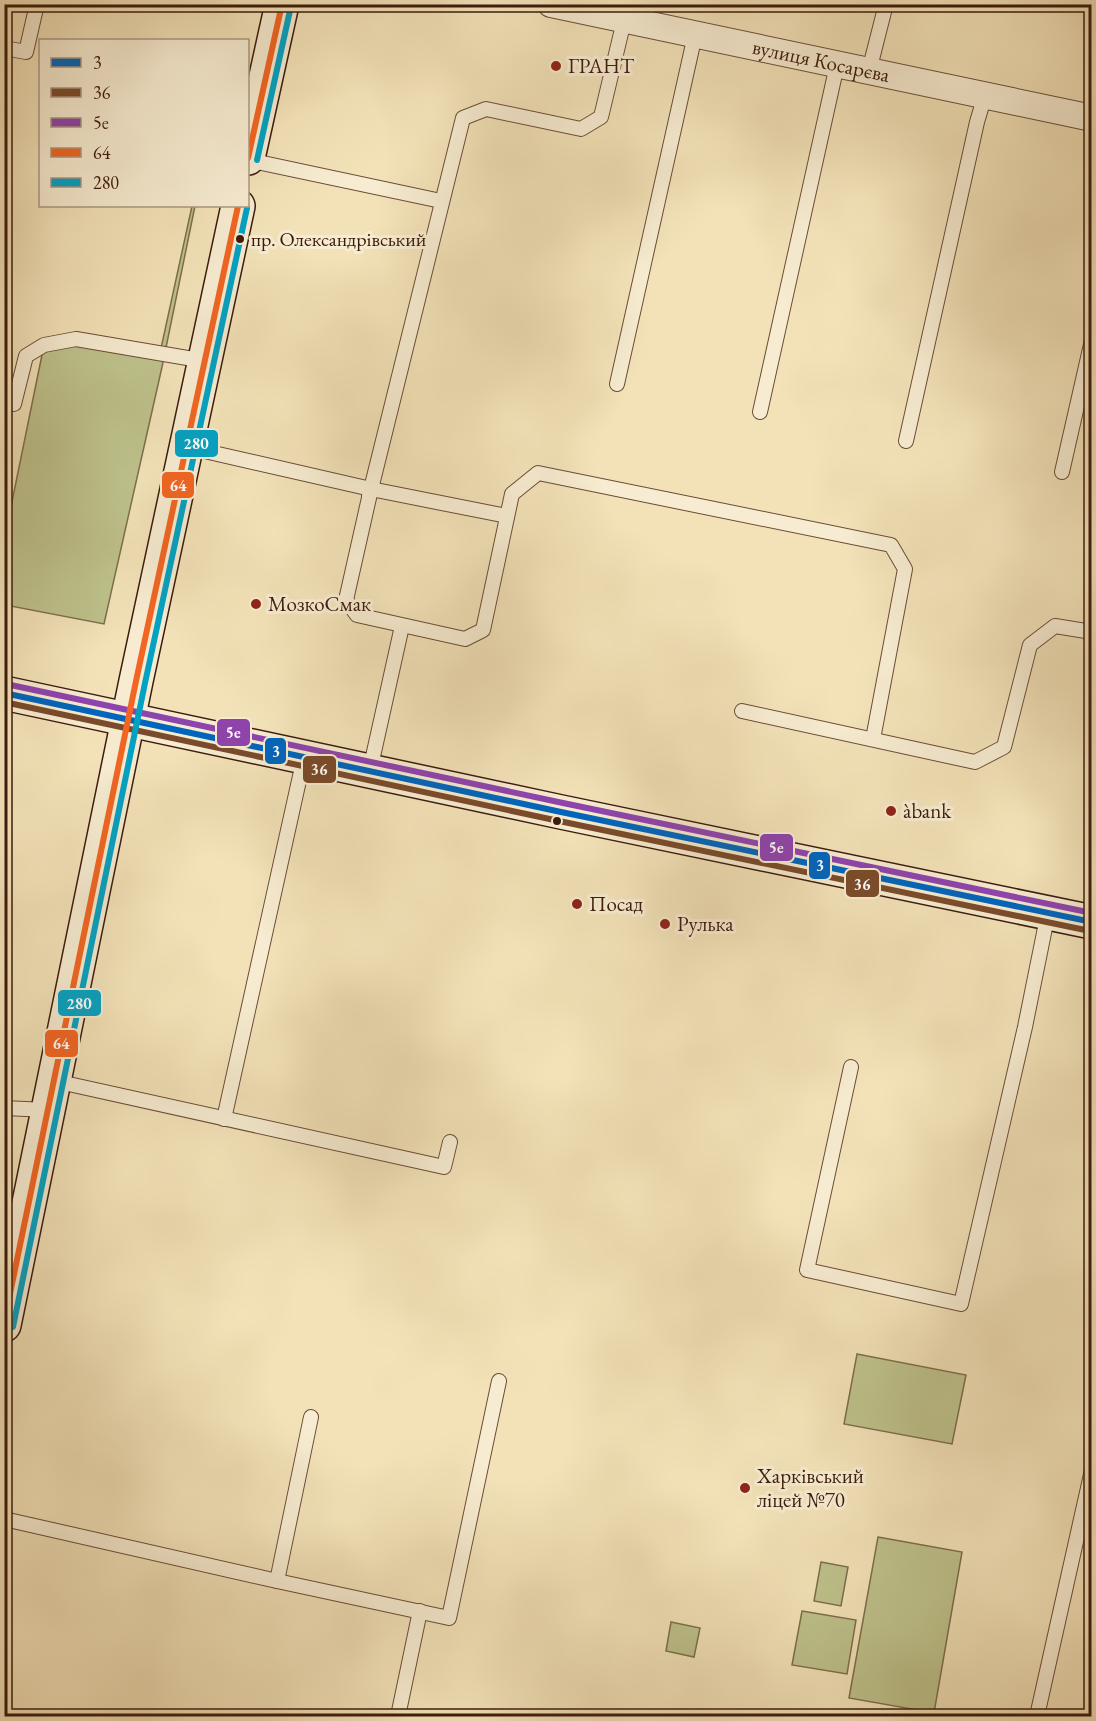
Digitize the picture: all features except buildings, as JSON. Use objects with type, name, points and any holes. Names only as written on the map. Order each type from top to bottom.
[{"type":"street","points":[[249,154],[282,4]]},
{"type":"street","name":"вулиця Косарєва","points":[[551,4],[627,12],[695,35],[1092,118]]},
{"type":"street","points":[[4,1325],[136,681],[238,207]]},
{"type":"street","points":[[4,693],[1092,922]]},
{"type":"lane","points":[[4,48],[26,52],[37,4]]},
{"type":"lane","points":[[869,71],[886,4]]},
{"type":"lane","points":[[627,12],[601,117],[581,129],[486,109],[463,118],[371,489],[346,600],[357,615],[402,626],[465,639],[483,630],[512,494],[538,473],[891,545],[905,568],[873,740]]},
{"type":"lane","points":[[616,384],[695,35]]},
{"type":"lane","points":[[760,412],[837,65]]},
{"type":"lane","points":[[906,441],[985,95]]},
{"type":"lane","points":[[249,159],[441,201]]},
{"type":"lane","points":[[14,404],[26,356],[44,345],[76,339],[205,361]]},
{"type":"lane","points":[[1062,472],[1092,340]]},
{"type":"lane","points":[[187,447],[371,489],[507,516]]},
{"type":"lane","points":[[370,770],[402,626]]},
{"type":"lane","points":[[742,711],[975,762],[1004,747],[1030,645],[1055,626],[1092,632]]},
{"type":"lane","points":[[224,1119],[304,756]]},
{"type":"lane","points":[[851,1067],[807,1270],[961,1304],[1025,1027],[1048,913]]},
{"type":"lane","points":[[4,1108],[52,1095],[224,1119],[444,1167],[450,1142]]},
{"type":"lane","points":[[4,1520],[449,1618],[499,1381]]},
{"type":"lane","points":[[277,1581],[311,1417]]},
{"type":"lane","points":[[1037,1716],[1092,1470]]},
{"type":"lane","points":[[398,1716],[420,1611]]},
{"type":"green space","points":[[192,207],[195,207],[162,367],[104,624],[5,605],[5,536],[44,345],[76,339],[160,353]]},
{"type":"green space","points":[[857,1354],[966,1375],[952,1444],[844,1424]]},
{"type":"green space","points":[[878,1537],[962,1552],[934,1713],[849,1698]]},
{"type":"green space","points":[[821,1562],[848,1567],[841,1606],[814,1601]]},
{"type":"green space","points":[[802,1611],[856,1620],[847,1674],[792,1665]]},
{"type":"green space","points":[[671,1622],[700,1628],[694,1657],[666,1651]]},
{"type":"transit line","name":"64","points":[[249,153],[282,4]]},
{"type":"transit line","name":"280","points":[[257,160],[291,6]]},
{"type":"transit line","name":"64","points":[[4,1323],[136,681],[238,207]]},
{"type":"transit line","name":"280","points":[[13,1327],[145,683],[247,208]]},
{"type":"transit line","name":"5е","points":[[6,684],[1092,913]]},
{"type":"transit line","name":"3","points":[[4,693],[1092,922]]},
{"type":"transit line","name":"36","points":[[4,702],[559,821],[1090,931]]},
{"type":"place","name":"ГРАНТ","points":[[556,66]]},
{"type":"place","name":"пр. Олександрівський","points":[[240,239]]},
{"type":"place","name":"МозкоСмак","points":[[256,604]]},
{"type":"place","name":"àbank","points":[[891,811]]},
{"type":"place","name":"Посад","points":[[577,904]]},
{"type":"place","name":"Рулька","points":[[665,924]]},
{"type":"place","name":"Харківський ліцей №70","points":[[745,1488]]}]
